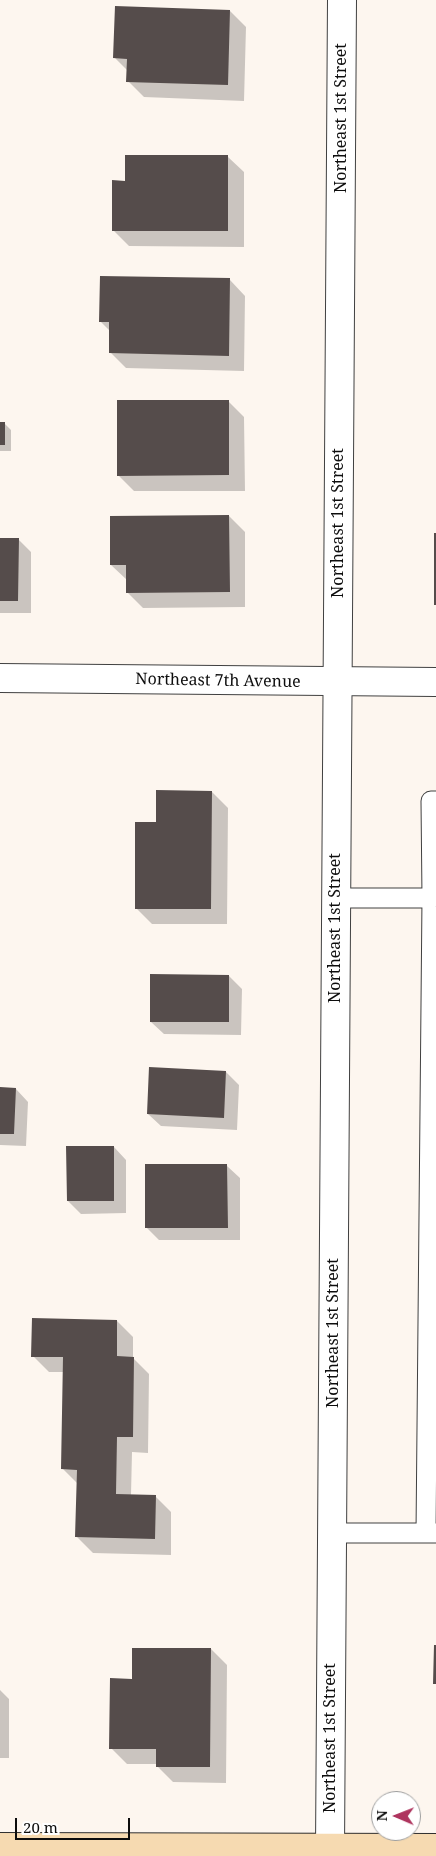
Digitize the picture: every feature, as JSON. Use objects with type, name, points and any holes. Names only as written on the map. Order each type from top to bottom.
[{"type":"street","name":"Northeast 1st Street","points":[[330,1852],[342,0]]},
{"type":"street","name":"Northeast 7th Avenue","points":[[0,678],[436,682]]},
{"type":"street","points":[[0,1847],[143,1852],[330,1852],[436,1848]]},
{"type":"lane","points":[[332,1533],[431,1533],[431,801],[436,801]]},
{"type":"lane","points":[[335,898],[432,898]]},
{"type":"building","points":[[115,6],[230,10],[228,85],[126,82],[127,59],[113,58]]},
{"type":"building","points":[[125,155],[228,155],[228,231],[112,231],[112,180],[125,181]]},
{"type":"building","points":[[100,276],[230,278],[229,356],[109,353],[109,322],[99,322]]},
{"type":"building","points":[[117,400],[229,400],[229,475],[117,476]]},
{"type":"building","points":[[0,422],[5,422],[5,445],[0,445]]},
{"type":"building","points":[[229,515],[230,592],[126,593],[126,565],[110,565],[110,516]]},
{"type":"building","points":[[434,533],[436,533],[436,605],[434,605]]},
{"type":"building","points":[[0,538],[19,538],[18,601],[0,601]]},
{"type":"building","points":[[156,790],[212,791],[211,909],[135,909],[135,822],[156,822]]},
{"type":"building","points":[[150,974],[229,975],[229,1022],[150,1022]]},
{"type":"building","points":[[149,1067],[226,1071],[224,1118],[147,1114]]},
{"type":"building","points":[[0,1087],[16,1088],[14,1134],[0,1134]]},
{"type":"building","points":[[66,1146],[114,1146],[114,1201],[67,1201]]},
{"type":"building","points":[[145,1164],[227,1164],[228,1228],[145,1228]]},
{"type":"building","points":[[32,1318],[117,1320],[117,1356],[134,1357],[133,1437],[117,1437],[116,1494],[156,1495],[155,1539],[75,1537],[77,1470],[61,1469],[63,1357],[31,1357]]},
{"type":"building","points":[[434,1645],[436,1645],[436,1684],[433,1684]]},
{"type":"building","points":[[132,1648],[211,1648],[210,1767],[156,1767],[156,1749],[109,1749],[110,1678],[132,1679]]}]
